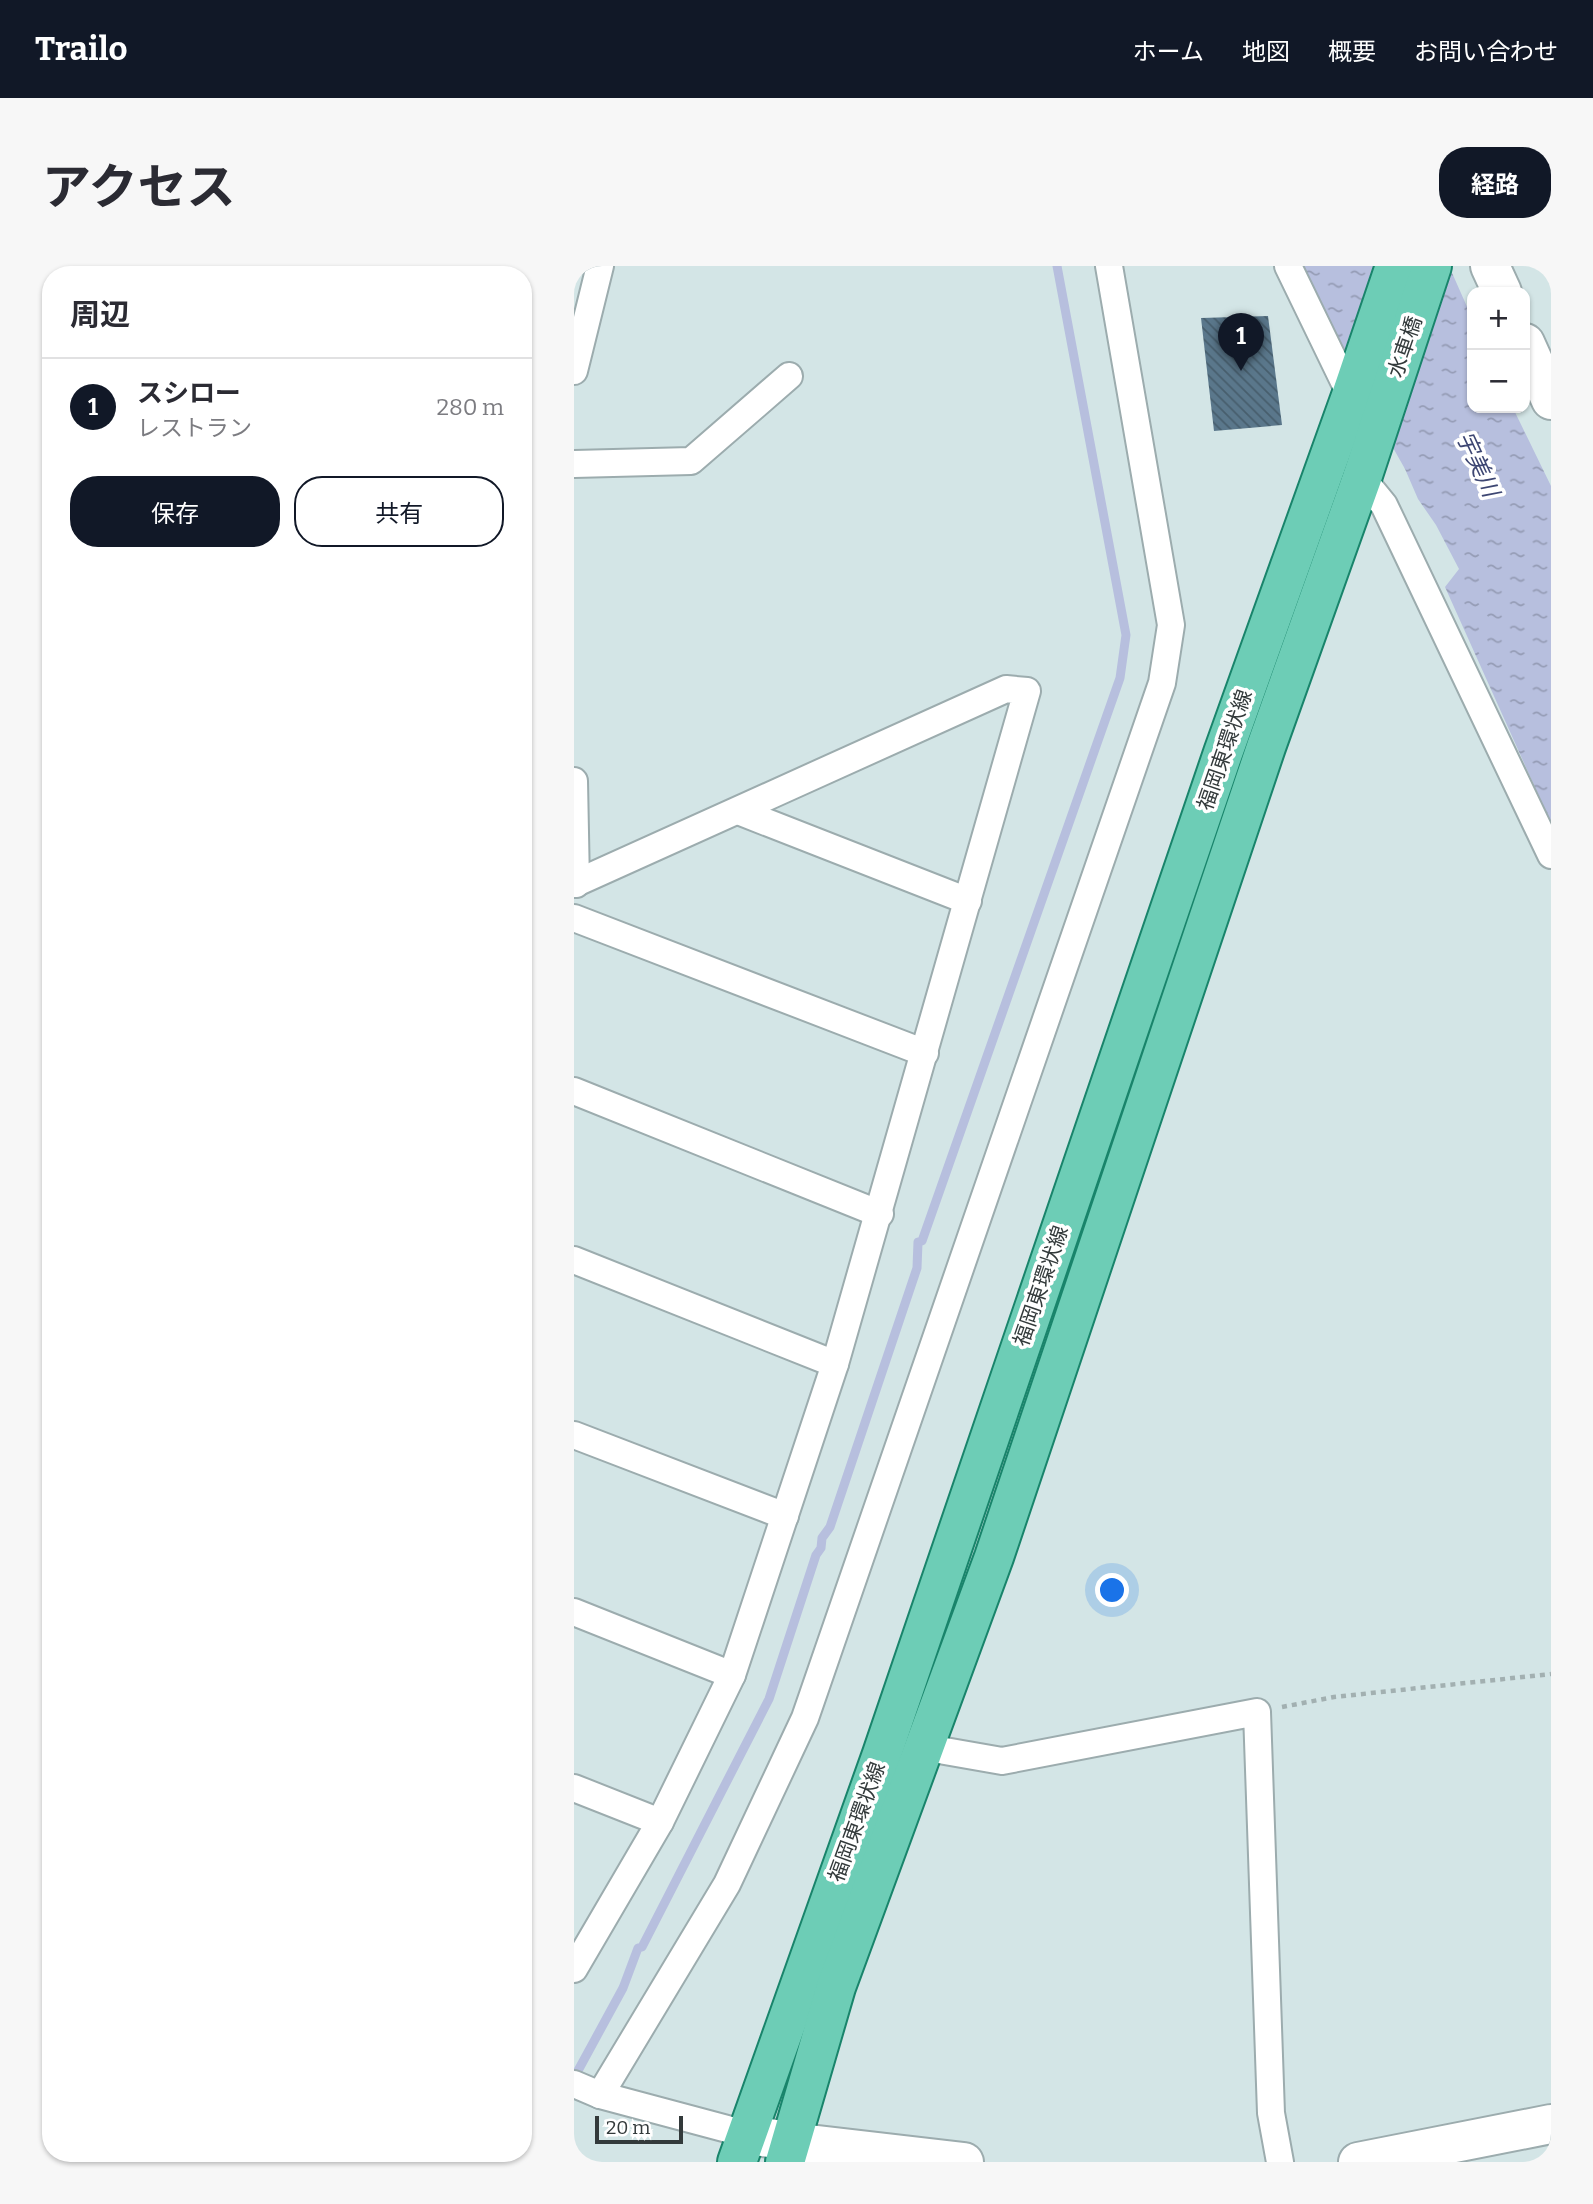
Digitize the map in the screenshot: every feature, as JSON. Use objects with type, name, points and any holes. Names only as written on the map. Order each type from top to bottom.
[{"type":"main road","name":"水車橋","points":[[1356,383],[1395,266]]},
{"type":"main road","name":"水車橋","points":[[1377,429],[1432,266]]},
{"type":"main road","name":"福岡東環状線","points":[[741,2148],[891,1728],[1223,753],[1356,383]]},
{"type":"main road","name":"福岡東環状線","points":[[789,2152],[836,1987],[1002,1531],[1266,747],[1377,429]]},
{"type":"street","points":[[574,371],[600,266]]},
{"type":"street","points":[[600,2095],[727,1884],[806,1718],[1162,683],[1171,625],[1109,266]]},
{"type":"street","points":[[1288,266],[1356,383]]},
{"type":"street","points":[[1490,266],[1500,287]]},
{"type":"street","points":[[1528,350],[1551,400]]},
{"type":"street","points":[[574,464],[691,461],[789,376]]},
{"type":"street","points":[[1362,478],[1384,505],[1551,855]]},
{"type":"street","points":[[574,781],[575,884],[1006,690],[1027,691],[835,1364],[732,1675],[660,1822],[574,1969]]},
{"type":"street","points":[[738,811],[968,901]]},
{"type":"street","points":[[574,918],[925,1053]]},
{"type":"street","points":[[574,1091],[880,1213]]},
{"type":"street","points":[[574,1260],[835,1364]]},
{"type":"street","points":[[574,1435],[785,1516]]},
{"type":"street","points":[[574,1612],[732,1675]]},
{"type":"street","points":[[922,1747],[1002,1761],[1257,1712],[1271,2113],[1280,2162]]},
{"type":"street","points":[[574,1788],[660,1822]]},
{"type":"street","points":[[574,2084],[741,2148],[964,2162]]},
{"type":"street","points":[[1358,2162],[1551,2124]]},
{"type":"path","points":[[1257,1712],[1334,1697],[1551,1674]]},
{"type":"water","name":"宇美川","points":[[1299,266],[1449,266],[1467,307],[1467,413],[1515,413],[1551,486],[1551,823],[1445,587],[1459,569],[1329,334]]},
{"type":"building","points":[[1268,316],[1282,425],[1214,431],[1201,318]]},
{"type":"waterway","points":[[574,2078],[623,1988],[638,1948],[642,1947],[769,1699],[816,1555],[821,1548],[822,1538],[830,1527],[917,1268],[918,1242],[922,1241],[1120,678],[1126,635],[1057,266]]},
{"type":"place","name":"スシロー","points":[[1241,371]]}]
